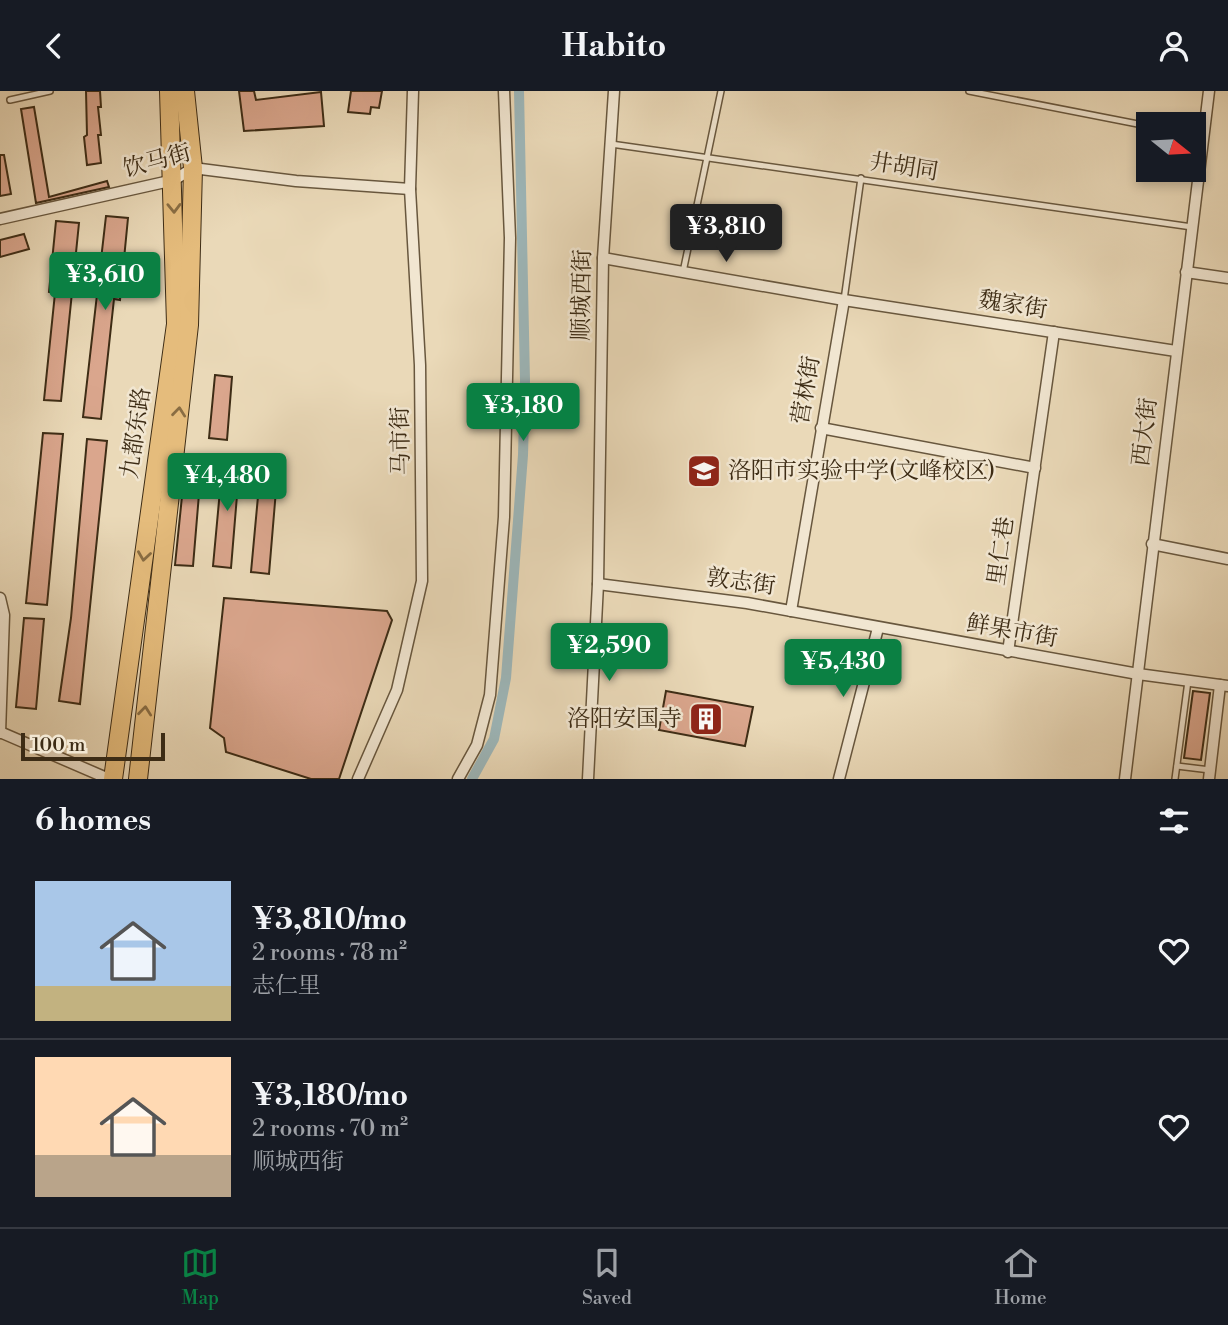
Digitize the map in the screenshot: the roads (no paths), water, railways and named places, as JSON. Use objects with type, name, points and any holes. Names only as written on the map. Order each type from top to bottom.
[{"type":"highway","name":"九都东路","points":[[111,779],[176,324],[174,180],[169,91]]},
{"type":"highway","name":"九都东路","points":[[138,779],[189,325],[193,168],[185,91]]},
{"type":"street","name":"马市街","points":[[358,779],[397,690],[422,581],[420,365],[410,190],[413,91]]},
{"type":"street","points":[[458,779],[477,745],[490,695],[504,517],[510,238],[504,91]]},
{"type":"street","name":"顺城西街","points":[[588,779],[597,584],[603,258],[614,91]]},
{"type":"street","name":"西大街","points":[[1204,112],[1209,91]]},
{"type":"street","name":"饮马街","points":[[0,219],[174,180],[193,168],[296,181],[410,190]]},
{"type":"street","name":"西大街","points":[[1125,779],[1192,227],[1195,182]]},
{"type":"street","name":"魏家街","points":[[603,258],[844,300],[1177,351]]},
{"type":"street","points":[[1186,272],[1228,278]]},
{"type":"street","name":"营林街","points":[[791,611],[844,300]]},
{"type":"street","name":"里仁巷","points":[[1008,652],[1054,332]]},
{"type":"street","points":[[821,428],[1035,468]]},
{"type":"street","points":[[1152,544],[1228,559]]},
{"type":"street","name":"敦志街","points":[[597,584],[791,611],[878,628]]},
{"type":"street","points":[[0,598],[4,615],[0,732],[111,779]]},
{"type":"street","points":[[839,779],[878,628]]},
{"type":"street","name":"鲜果市街","points":[[878,628],[1138,674],[1224,686]]},
{"type":"street","points":[[1209,774],[1224,686]]},
{"type":"lane","points":[[10,100],[50,91]]},
{"type":"lane","points":[[682,272],[709,157],[721,91]]},
{"type":"lane","points":[[969,91],[1136,123]]},
{"type":"lane","name":"井胡同","points":[[611,144],[1192,227]]},
{"type":"lane","points":[[844,300],[861,178]]},
{"type":"lane","points":[[1175,779],[1188,681]]},
{"type":"lane","points":[[1177,766],[1209,774]]},
{"type":"waterway","points":[[472,779],[494,739],[506,678],[523,455],[525,381],[519,91]]},
{"type":"place","name":"洛阳市实验中学(文峰校区)","points":[[704,471]]},
{"type":"place","name":"洛阳安国寺","points":[[706,719]]}]
